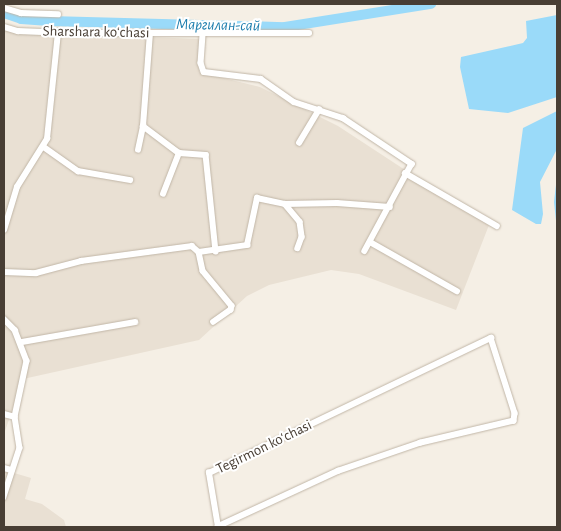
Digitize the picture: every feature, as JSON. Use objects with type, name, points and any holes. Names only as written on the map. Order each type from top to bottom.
[{"type":"street","points":[[4,8],[21,13],[58,14]]},
{"type":"street","name":"Sharshara koʻchasi","points":[[4,27],[18,31],[203,35],[309,33]]},
{"type":"street","points":[[4,229],[21,178],[44,147],[58,32]]},
{"type":"street","points":[[138,150],[143,126],[150,33]]},
{"type":"street","points":[[203,35],[201,63],[204,72],[261,79],[294,102],[343,118],[412,164],[405,173],[390,206],[365,251]]},
{"type":"street","points":[[299,143],[319,110]]},
{"type":"street","points":[[143,126],[179,153],[204,155],[208,158],[216,251]]},
{"type":"street","points":[[44,147],[78,171],[130,180]]},
{"type":"street","points":[[163,194],[179,153]]},
{"type":"street","points":[[405,173],[497,226]]},
{"type":"street","points":[[199,252],[247,245],[257,198],[285,204],[337,202],[390,206]]},
{"type":"street","points":[[285,204],[300,222],[302,237],[298,248]]},
{"type":"street","points":[[370,242],[457,291]]},
{"type":"street","points":[[4,272],[36,273],[81,261],[192,246],[199,252],[203,271],[232,306],[231,310],[214,322]]},
{"type":"street","points":[[4,319],[22,342],[27,361],[26,374],[15,417],[20,448],[4,497]]},
{"type":"street","points":[[22,342],[135,322]]},
{"type":"street","name":"Tegirmon koʻchasi","points":[[491,338],[515,413],[514,421],[421,444],[339,471],[218,527],[209,473],[491,338]]},
{"type":"street","points":[[4,414],[15,417]]},
{"type":"street","points":[[4,468],[12,470]]},
{"type":"shaded area","points":[[4,29],[19,33],[87,30],[124,36],[199,39],[199,72],[260,87],[338,126],[489,225],[456,310],[359,274],[331,270],[269,285],[247,296],[199,340],[23,379],[4,434]]},
{"type":"shaded area","points":[[4,470],[31,478],[25,499],[42,504],[64,520],[66,527],[4,527]]},
{"type":"water","points":[[557,15],[557,97],[508,113],[469,109],[460,67],[461,57],[523,43],[527,38],[526,21]]},
{"type":"water","points":[[557,111],[557,149],[540,182],[543,214],[541,224],[536,224],[512,210],[523,128]]},
{"type":"water","points":[[557,176],[557,230],[554,202]]},
{"type":"waterway","name":"Маргилан-сай","points":[[4,13],[21,19],[49,21],[285,27],[431,4]]}]
